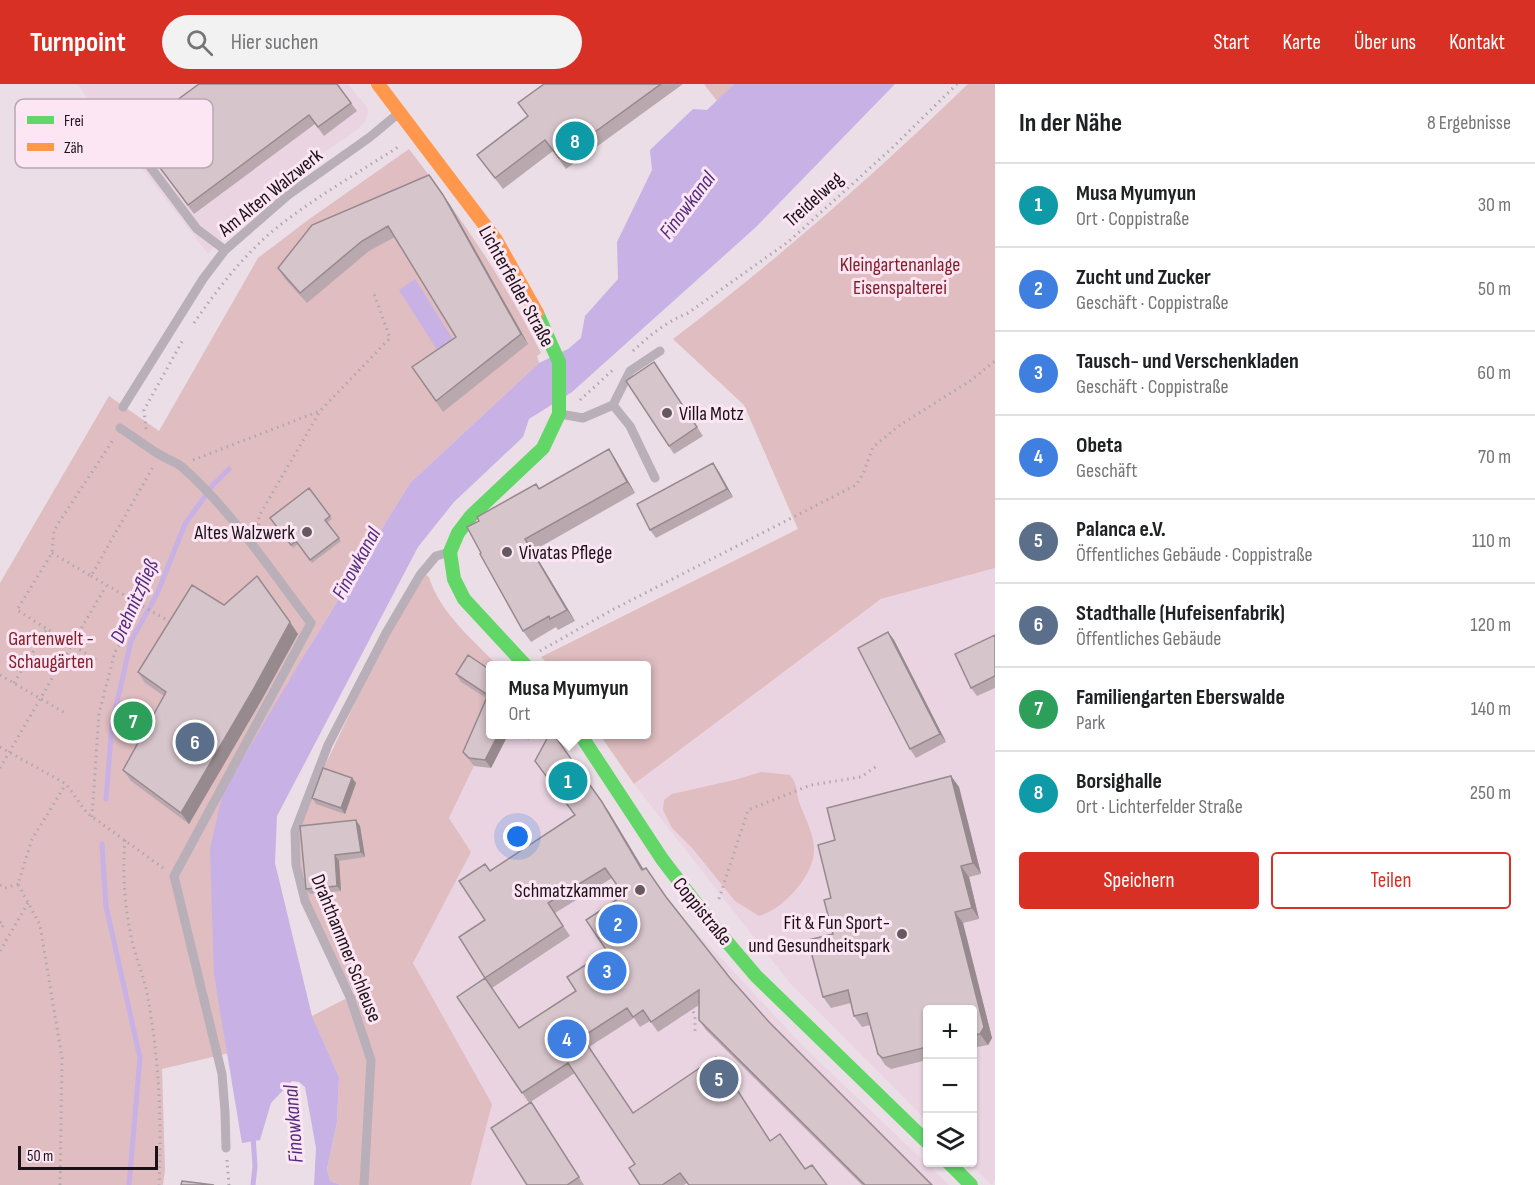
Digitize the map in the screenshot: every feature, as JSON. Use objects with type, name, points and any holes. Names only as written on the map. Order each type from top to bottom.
[{"type":"main road","name":"Lichterfelder Straße","points":[[378,84],[496,240],[536,311],[558,362],[559,414],[543,448],[471,516],[458,533],[450,552]]},
{"type":"main road","points":[[450,552],[454,579],[464,599],[522,661]]},
{"type":"main road","name":"Coppistraße","points":[[583,739],[662,859],[711,923],[756,976],[923,1139]]},
{"type":"main road","points":[[953,1167],[971,1185]]},
{"type":"lane","name":"Am Alten Walzwerk","points":[[123,407],[203,279],[225,250],[288,195],[370,137],[400,112]]},
{"type":"lane","points":[[151,168],[197,230],[225,250]]},
{"type":"lane","points":[[559,414],[583,418],[613,405],[630,371],[660,351]]},
{"type":"lane","points":[[613,405],[630,426],[655,478]]},
{"type":"lane","points":[[120,428],[160,455],[180,465],[195,480],[257,552],[311,624],[174,876],[222,1074],[226,1148]]},
{"type":"lane","name":"Drahthammer Schleuse","points":[[364,1185],[371,1060],[350,997],[305,901],[296,865],[295,831],[328,745],[386,633],[436,556],[450,552]]},
{"type":"path","name":"Treidelweg","points":[[674,318],[688,313],[788,242],[891,149],[957,84]]},
{"type":"path","points":[[190,328],[240,262],[268,235],[294,215],[417,134]]},
{"type":"path","points":[[257,552],[259,516],[320,411],[390,338],[373,291]]},
{"type":"path","points":[[148,446],[144,410],[184,338]]},
{"type":"path","points":[[528,661],[541,650],[612,610],[856,485],[873,447],[900,425],[970,381],[995,361]]},
{"type":"path","points":[[180,465],[320,411]]},
{"type":"path","points":[[96,660],[16,610],[52,553],[54,530],[120,428]]},
{"type":"path","points":[[91,576],[160,455]]},
{"type":"path","points":[[52,553],[174,625]]},
{"type":"path","points":[[0,768],[106,586]]},
{"type":"path","points":[[92,817],[99,713],[114,652],[142,607]]},
{"type":"path","points":[[14,683],[47,629]]},
{"type":"path","points":[[0,675],[67,714]]},
{"type":"path","points":[[0,747],[66,784],[92,817],[152,859]]},
{"type":"path","points":[[711,923],[748,810],[811,785],[861,777],[877,766]]},
{"type":"path","points":[[60,1185],[62,1058],[40,925],[18,884],[32,839],[66,784]]},
{"type":"path","points":[[125,840],[123,869],[126,911],[133,947],[146,990],[154,1034],[159,1088],[159,1185]]},
{"type":"path","points":[[0,885],[5,888],[18,884]]},
{"type":"path","points":[[613,893],[620,902]]},
{"type":"path","points":[[0,951],[28,903]]},
{"type":"path","points":[[0,922],[4,925],[0,929]]},
{"type":"path","points":[[688,1000],[695,1016],[695,1033]]},
{"type":"path","points":[[226,1148],[229,1185]]},
{"type":"shaded area","points":[[77,84],[348,84],[367,107],[368,114],[365,122],[354,132],[307,164],[309,169],[220,239],[208,254],[142,168],[213,168],[213,99],[89,99]]},
{"type":"shaded area","points":[[995,568],[995,1178],[992,1185],[973,1167],[977,1167],[977,1005],[923,1005],[923,1117],[789,982],[634,784],[882,599]]},
{"type":"shaded area","points":[[486,739],[558,739],[609,812],[639,862],[673,907],[805,1048],[923,1160],[923,1167],[930,1167],[949,1185],[471,1185],[491,1104],[413,963],[471,852],[449,818],[474,767],[469,760]]},
{"type":"green space","points":[[704,84],[734,84],[717,101]]},
{"type":"green space","name":"Kleingartenanlage Eisenspalterei","points":[[968,84],[995,84],[995,568],[881,599],[634,784],[603,739],[651,739],[651,661],[545,661],[541,657],[798,529],[744,405],[673,339],[750,279],[897,151]]},
{"type":"green space","name":"Gartenwelt - Schaugärten","points":[[409,149],[445,197],[496,273],[541,353],[537,356],[539,363],[410,483],[308,649],[214,975],[229,1053],[162,1069],[165,1170],[163,1185],[0,1185],[0,583],[109,396],[159,431],[258,258]]},
{"type":"green space","points":[[424,574],[429,577],[449,614],[493,661],[486,661],[486,720],[469,759],[474,766],[449,818],[471,852],[413,963],[492,1104],[471,1185],[341,1185],[330,1181],[327,1169],[337,1122],[339,1077],[312,1016],[355,994],[307,913],[291,834],[377,656]]},
{"type":"green space","points":[[761,772],[790,775],[793,778],[811,833],[814,850],[809,870],[795,890],[778,906],[759,916],[735,901],[693,849],[672,828],[663,810],[664,800],[672,794]]},
{"type":"water","name":"Finowkanal","points":[[734,84],[895,84],[756,227],[572,392],[529,419],[523,437],[454,502],[418,547],[277,816],[275,863],[312,1016],[339,1077],[337,1122],[327,1169],[330,1181],[341,1185],[314,1185],[316,1148],[305,1087],[299,1082],[292,1081],[271,1103],[260,1140],[242,1143],[214,975],[210,849],[223,792],[410,483],[539,363],[568,349],[581,338],[585,316],[618,279],[617,242],[652,170],[650,150],[693,109],[707,110]]},
{"type":"water","points":[[415,279],[457,346],[441,356],[399,290]]},
{"type":"building","points":[[199,84],[337,84],[351,103],[318,127],[309,115],[188,205],[160,168],[213,168],[213,99],[179,99]]},
{"type":"building","points":[[544,84],[661,84],[559,158],[545,140],[495,178],[477,155],[528,116],[518,103]]},
{"type":"building","points":[[429,175],[443,195],[521,334],[436,401],[412,367],[456,337],[388,226],[362,241],[300,293],[278,268],[312,225]]},
{"type":"building","name":"Villa Motz","points":[[654,362],[697,427],[669,446],[626,381]]},
{"type":"building","name":"Vivatas Pflege","points":[[609,449],[627,482],[525,539],[567,610],[550,619],[549,616],[523,631],[467,527],[479,521],[477,517],[536,484],[539,489]]},
{"type":"building","points":[[713,463],[727,489],[650,530],[637,504]]},
{"type":"building","name":"Altes Walzwerk","points":[[309,488],[330,516],[325,520],[339,538],[310,560],[296,541],[291,545],[270,518]]},
{"type":"building","points":[[257,576],[290,622],[181,813],[123,770],[166,692],[138,672],[192,585],[224,605]]},
{"type":"building","points":[[888,632],[940,734],[910,749],[858,648]]},
{"type":"building","points":[[995,635],[995,676],[971,688],[955,654]]},
{"type":"building","points":[[468,655],[486,667],[486,694],[456,674]]},
{"type":"building","points":[[486,700],[486,739],[496,739],[485,760],[469,758],[463,752]]},
{"type":"building","points":[[547,739],[557,739],[602,802],[642,870],[646,868],[730,978],[769,1022],[932,1185],[865,1185],[699,1020],[699,990],[651,1022],[643,1010],[633,1017],[627,1008],[582,1037],[633,1113],[716,1057],[770,1141],[780,1134],[805,1169],[812,1165],[827,1185],[689,1185],[680,1173],[662,1185],[640,1185],[629,1168],[635,1164],[568,1063],[522,1093],[457,997],[485,978],[459,937],[485,920],[459,881],[485,864],[490,871],[575,815],[535,761]],"holes":[[[605,868],[624,895],[586,920],[607,951],[567,977],[576,991],[519,1028],[485,978],[563,926],[548,903]]]},
{"type":"building","points":[[323,768],[352,778],[341,808],[312,798]]},
{"type":"building","name":"Fit & Fun Sport- und Gesundheitspark","points":[[951,776],[973,863],[961,866],[972,908],[955,912],[984,1027],[980,1034],[977,1034],[977,1005],[923,1005],[923,1048],[883,1058],[878,1054],[867,1013],[854,1016],[848,990],[823,997],[808,940],[833,934],[824,900],[831,898],[818,845],[835,840],[827,808]]},
{"type":"building","points":[[356,820],[361,852],[335,855],[337,886],[306,889],[300,826]]},
{"type":"building","points":[[531,1102],[579,1177],[567,1185],[527,1185],[491,1128]]},
{"type":"building","points":[[182,1181],[214,1185],[181,1185]]},
{"type":"waterway","name":"Drehnitzfließ","points":[[106,799],[112,724],[131,641],[157,594],[185,524],[213,485],[229,469]]},
{"type":"waterway","name":"Drehnitzfließ","points":[[102,844],[106,906],[140,1058],[129,1185]]},
{"type":"waterway","points":[[253,1136],[255,1166],[253,1185]]},
{"type":"traffic: fast","points":[[521,661],[464,599],[454,579],[450,552],[458,533],[471,516],[543,448],[559,414],[559,362],[537,313]]},
{"type":"traffic: fast","points":[[583,739],[662,859],[711,923],[756,976],[923,1138]]},
{"type":"traffic: fast","points":[[953,1167],[971,1185]]},
{"type":"traffic: slow","points":[[378,84],[496,240],[537,313]]},
{"type":"place","name":"Borsighalle","points":[[575,141]]},
{"type":"place","name":"Villa Motz","points":[[667,413]]},
{"type":"place","name":"Altes Walzwerk","points":[[307,532]]},
{"type":"place","name":"Vivatas Pflege","points":[[507,552]]},
{"type":"place","name":"Familiengarten Eberswalde","points":[[133,721]]},
{"type":"place","name":"Stadthalle (Hufeisenfabrik)","points":[[195,742]]},
{"type":"place","name":"Musa Myumyun","points":[[568,781]]},
{"type":"place","name":"Schmatzkammer","points":[[640,890]]},
{"type":"place","name":"Zucht und Zucker","points":[[618,924]]},
{"type":"place","name":"Fit & Fun Sport- und Gesundheitspark","points":[[902,934]]},
{"type":"place","name":"Tausch- und Verschenkladen","points":[[607,971]]},
{"type":"place","name":"Obeta","points":[[567,1039]]},
{"type":"place","name":"Palanca e.V.","points":[[719,1079]]}]
